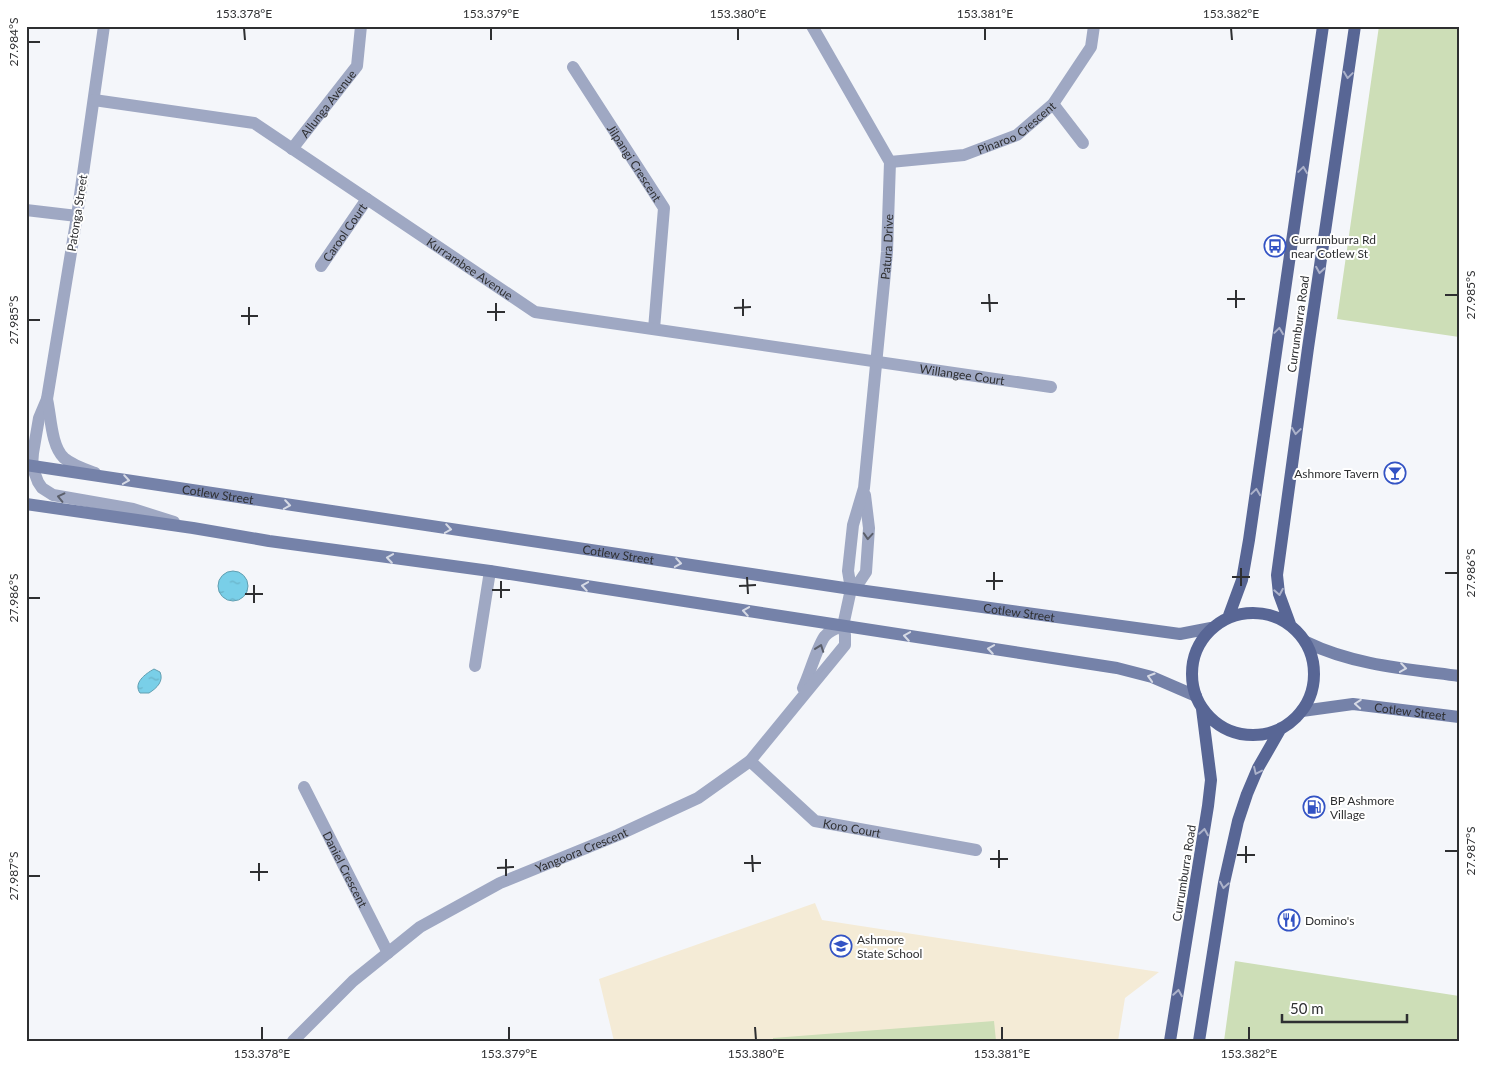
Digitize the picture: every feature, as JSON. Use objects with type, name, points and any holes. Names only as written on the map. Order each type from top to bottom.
[{"type":"main road","name":"Currumburra Road","points":[[1228,618],[1242,580],[1249,540],[1323,26]]},
{"type":"main road","name":"Currumburra Road","points":[[1290,624],[1279,594],[1277,575],[1306,357],[1355,26]]},
{"type":"main road","name":"Cotlew Street","points":[[29,465],[851,590],[1180,634],[1211,628]]},
{"type":"main road","points":[[26,504],[269,541],[490,571],[1116,668],[1152,677],[1196,696]]},
{"type":"main road","points":[[1199,1041],[1224,883],[1238,821],[1258,768],[1281,728],[1302,711],[1311,695],[1315,677],[1313,658],[1306,642],[1290,624],[1276,616],[1260,613],[1243,613],[1228,618],[1211,628],[1197,648],[1191,672],[1196,696],[1202,709],[1218,724],[1238,733],[1260,734],[1281,728]]},
{"type":"main road","points":[[1306,642],[1341,657],[1384,666],[1459,676]]},
{"type":"main road","name":"Cotlew Street","points":[[1302,711],[1352,704],[1459,717]]},
{"type":"main road","name":"Currumburra Road","points":[[1170,1041],[1208,806],[1210,780],[1202,709]]},
{"type":"street","name":"Patonga Street","points":[[29,465],[47,399],[77,216],[104,26]]},
{"type":"street","name":"Allunga Avenue","points":[[292,148],[356,66],[361,26]]},
{"type":"street","points":[[812,26],[890,162]]},
{"type":"street","name":"Pinaroo Crescent","points":[[890,162],[964,155],[1017,135],[1053,104],[1091,47],[1094,26]]},
{"type":"street","name":"Jilpangi Crescent","points":[[573,67],[664,208],[654,329]]},
{"type":"street","name":"Kurrambee Avenue","points":[[94,100],[254,123],[534,312],[876,360]]},
{"type":"street","points":[[1053,104],[1083,143]]},
{"type":"street","name":"Patura Drive","points":[[843,626],[851,590],[848,571],[853,526],[864,488],[887,252],[890,162]]},
{"type":"street","name":"Carool Court","points":[[321,266],[367,199]]},
{"type":"street","points":[[26,210],[77,216]]},
{"type":"street","name":"Willangee Court","points":[[876,360],[1051,387]]},
{"type":"street","name":"Patonga Street","points":[[47,399],[54,438],[60,453],[72,463],[103,477]]},
{"type":"street","points":[[29,465],[42,488],[53,495],[133,509],[193,528]]},
{"type":"street","name":"Patura Drive","points":[[851,590],[866,572],[868,528],[864,488]]},
{"type":"street","points":[[475,666],[490,571]]},
{"type":"street","name":"Yangoora Crescent","points":[[293,1041],[354,981],[420,927],[500,883],[618,835],[698,798],[750,761],[793,709],[845,645],[843,626],[828,633],[823,639],[810,674],[793,709]]},
{"type":"street","name":"Koro Court","points":[[750,761],[815,821],[976,850]]},
{"type":"street","name":"Daniel Crescent","points":[[304,787],[388,953]]},
{"type":"shaded area","name":"Ashmore State School","points":[[815,903],[822,920],[1159,972],[1125,998],[1118,1041],[614,1041],[599,979]]},
{"type":"green space","points":[[1379,26],[1459,26],[1459,337],[1337,319]]},
{"type":"green space","points":[[1235,961],[1459,996],[1459,1041],[1224,1041]]},
{"type":"green space","points":[[994,1021],[996,1041],[773,1041],[773,1038]]},
{"type":"water","points":[[233,571],[244,575],[248,586],[244,597],[233,601],[222,597],[218,586],[222,575]]},
{"type":"water","points":[[154,669],[160,672],[161,675],[159,684],[149,693],[140,693],[138,689],[139,682]]},
{"type":"place","name":"Currumburra Rd near Cotlew St","points":[[1275,246]]},
{"type":"place","name":"Ashmore Tavern","points":[[1395,473]]},
{"type":"place","name":"BP Ashmore Village","points":[[1314,807]]},
{"type":"place","name":"Domino's","points":[[1289,920]]},
{"type":"place","name":"Ashmore State School","points":[[841,946]]}]
